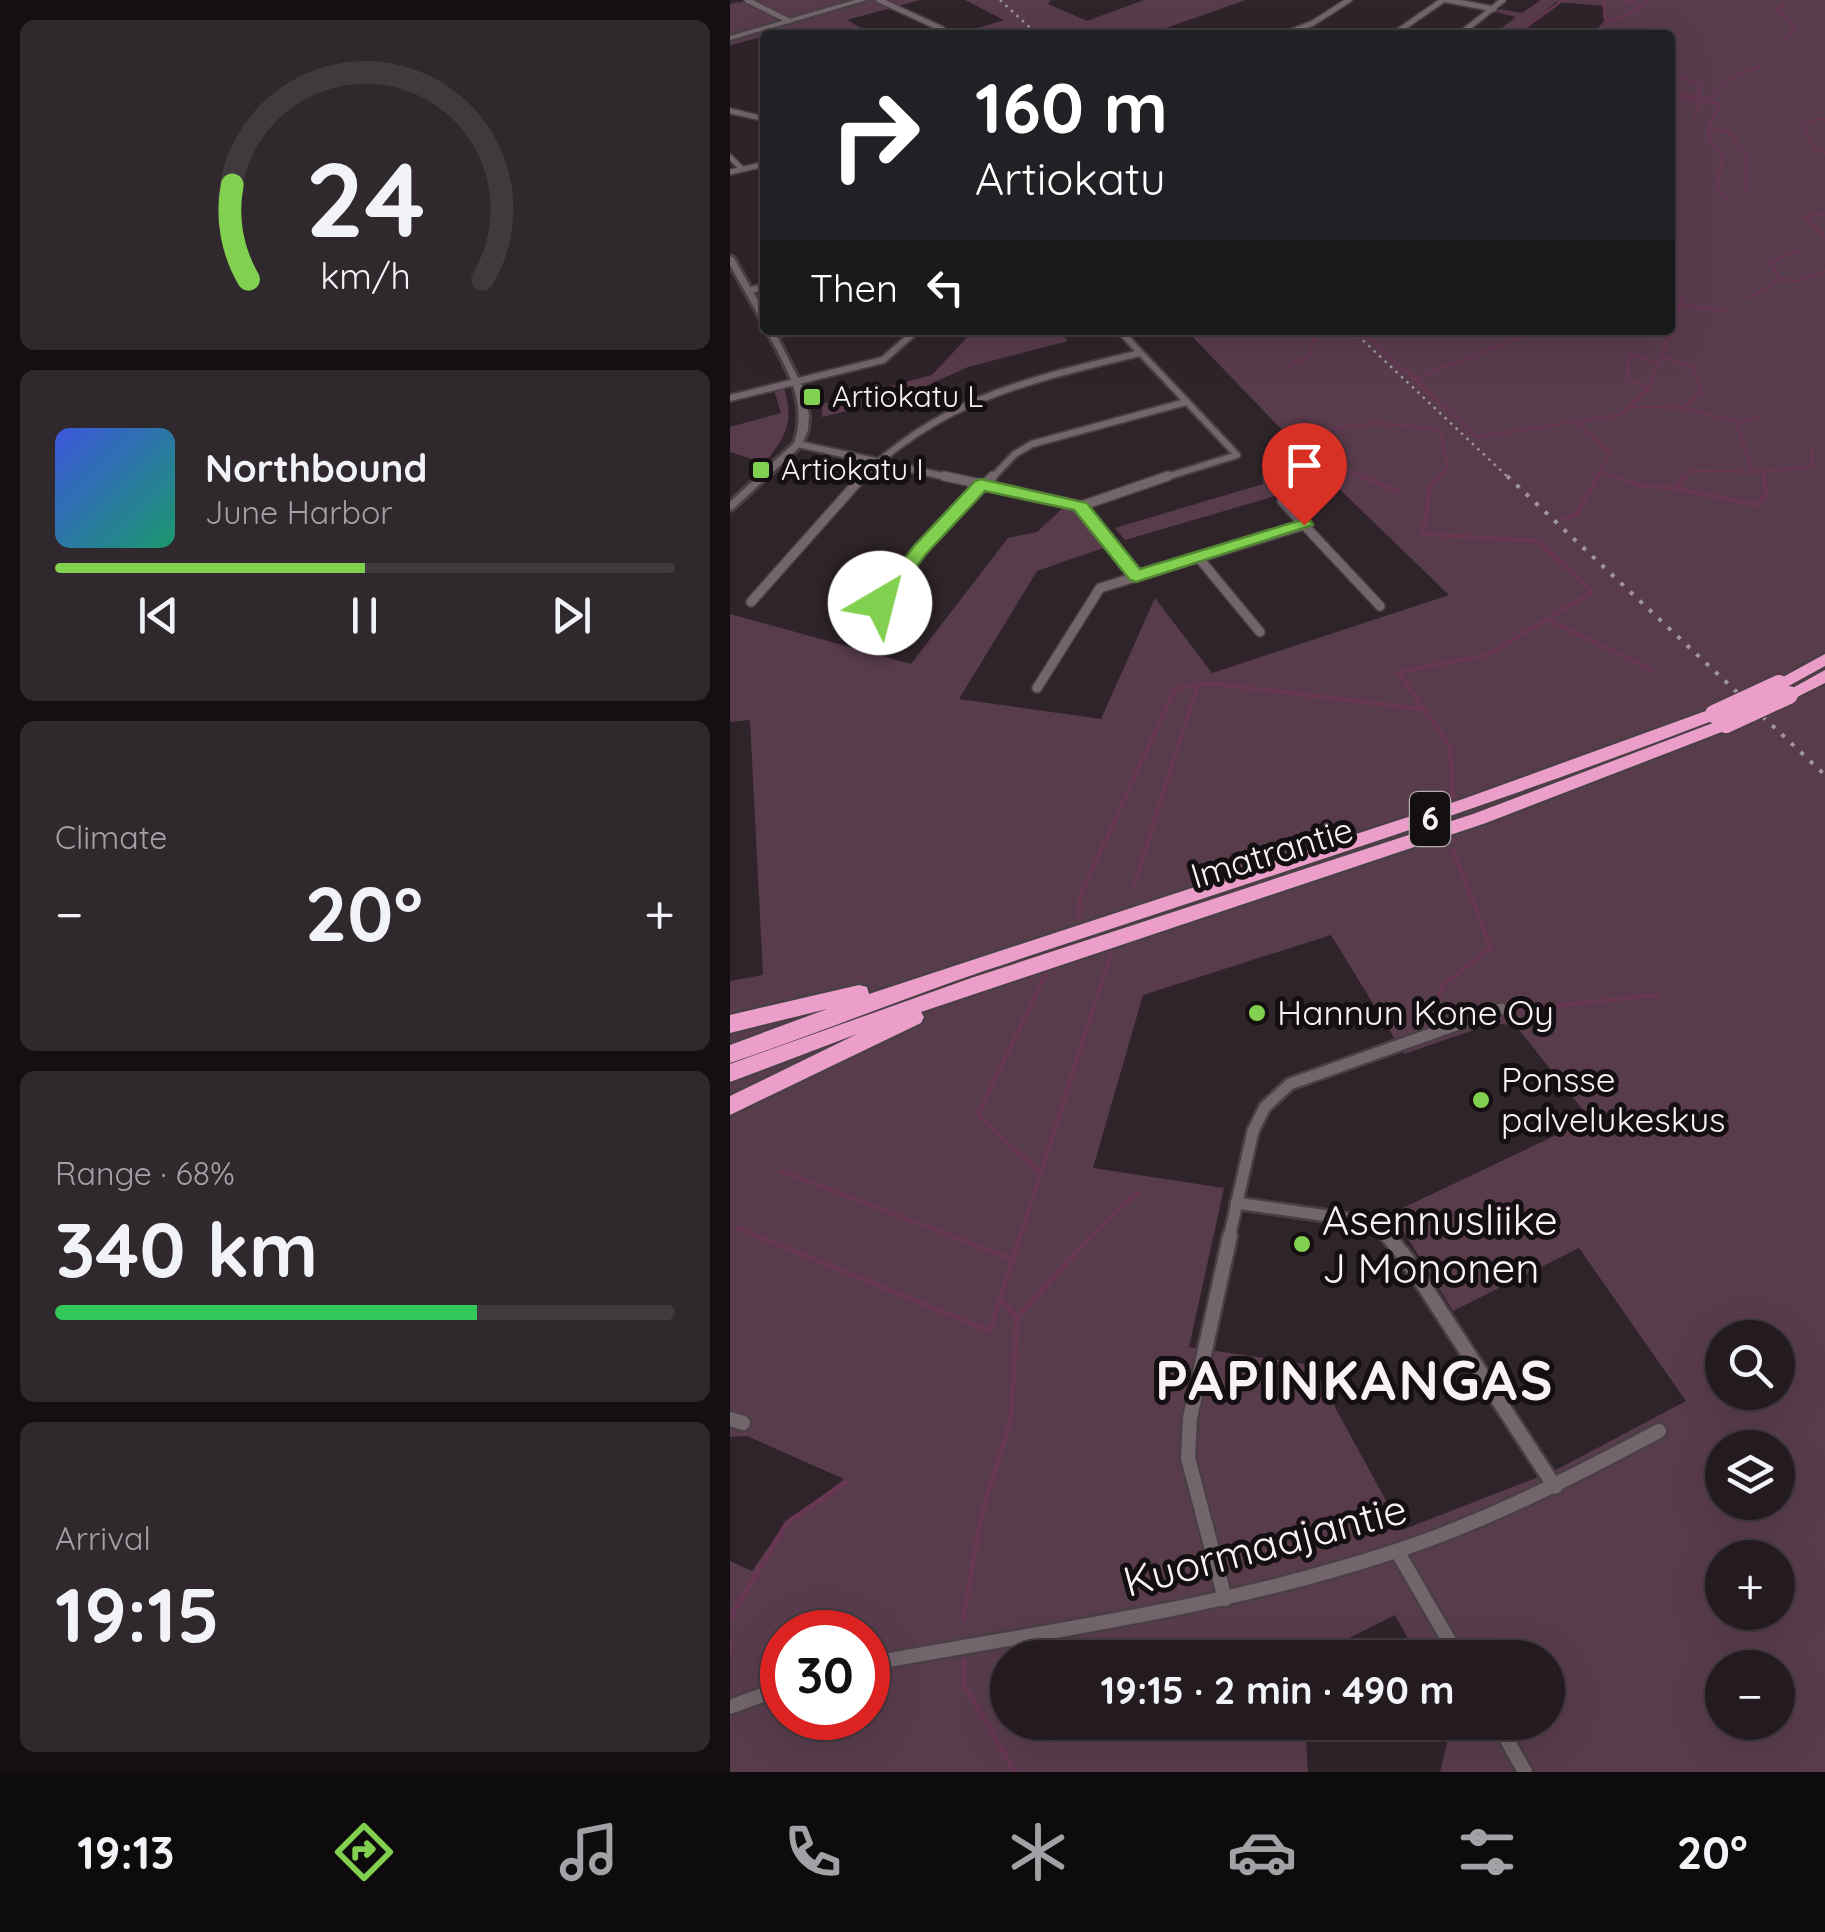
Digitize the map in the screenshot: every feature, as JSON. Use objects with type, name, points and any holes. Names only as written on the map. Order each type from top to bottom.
[{"type":"highway","name":"Imatrantie","points":[[1784,689],[1825,659]]},
{"type":"highway","name":"Imatrantie","points":[[730,1073],[1024,967],[1500,814],[1784,689],[1825,676]]},
{"type":"highway","name":"Imatrantie","points":[[730,1054],[953,971],[1510,792],[1720,719]]},
{"type":"highway","points":[[730,1106],[1024,967]]},
{"type":"highway","points":[[730,1024],[953,971]]},
{"type":"main road","points":[[730,38],[863,0]]},
{"type":"street","points":[[747,0],[789,21]]},
{"type":"street","points":[[879,0],[942,29]]},
{"type":"street","points":[[1296,30],[1348,0]]},
{"type":"street","points":[[1400,30],[1445,0],[1494,9]]},
{"type":"street","points":[[1466,30],[1503,0]]},
{"type":"street","points":[[730,112],[760,118]]},
{"type":"street","points":[[730,157],[742,169]]},
{"type":"street","points":[[730,172],[760,165]]},
{"type":"street","points":[[730,258],[760,310]]},
{"type":"street","points":[[750,290],[760,288]]},
{"type":"street","points":[[730,507],[798,444],[806,416],[796,382],[772,335]]},
{"type":"street","points":[[730,398],[882,360],[910,335]]},
{"type":"street","points":[[798,444],[1080,506],[1237,455],[1124,335]]},
{"type":"street","points":[[752,602],[817,525],[916,430],[963,404],[1140,353]]},
{"type":"street","points":[[860,630],[920,550],[1002,464],[1032,444],[1186,402]]},
{"type":"street","points":[[1282,501],[1380,606]]},
{"type":"street","points":[[1080,506],[1136,576]]},
{"type":"street","points":[[1038,688],[1096,592],[1304,525]]},
{"type":"street","points":[[1198,557],[1260,632]]},
{"type":"street","points":[[1226,1599],[1188,1458],[1190,1418],[1253,1131],[1278,1092],[1308,1076],[1501,1008]]},
{"type":"street","points":[[1236,1203],[1362,1221],[1386,1234],[1406,1258],[1555,1487]]},
{"type":"street","name":"Kuormaajantie","points":[[890,1660],[1226,1599],[1397,1550],[1555,1487],[1659,1430]]},
{"type":"street","points":[[1397,1550],[1449,1640]]},
{"type":"street","points":[[730,1707],[760,1696]]},
{"type":"street","points":[[1507,1740],[1525,1772]]},
{"type":"shaded area","points":[[753,0],[920,0],[847,20],[864,30],[760,30],[760,39],[730,45],[730,4]]},
{"type":"shaded area","points":[[965,0],[1051,0],[1048,4],[1087,21],[1144,0],[1246,0],[1156,30],[971,30],[1004,20]]},
{"type":"shaded area","points":[[1541,0],[1825,0],[1825,1772],[1440,1772],[1448,1740],[1565,1740],[1565,1640],[1409,1640],[1395,1615],[1345,1640],[990,1640],[990,1740],[1306,1740],[1308,1772],[730,1772],[730,1561],[752,1571],[782,1528],[844,1479],[747,1436],[730,1437],[730,981],[763,975],[750,720],[730,722],[730,614],[911,664],[1008,538],[1037,532],[1063,508],[1077,512],[1103,548],[1037,571],[959,699],[1101,719],[1155,598],[1212,673],[1449,595],[1330,480],[1125,540],[1115,528],[1263,484],[1262,470],[1307,456],[1191,335],[1675,335],[1675,30],[1599,30],[1605,20],[1604,6],[1556,2],[1521,30],[1499,30],[1516,17],[1496,12],[1500,9],[1522,13]],"holes":[[[1331,935],[1404,1054],[1494,1023],[1516,1026],[1590,1119],[1392,1213],[1453,1311],[1579,1248],[1686,1401],[1554,1471],[1402,1530],[1312,1365],[1189,1347],[1224,1188],[1093,1168],[1143,995]]]},
{"type":"shaded area","points":[[969,335],[1063,335],[1068,341],[968,367],[880,407],[874,404],[822,417],[822,404],[932,375]]},
{"type":"shaded area","points":[[784,388],[786,428],[765,463],[730,452],[730,427],[781,413],[774,390]]},
{"type":"waterway","points":[[1522,30],[1563,0]]},
{"type":"waterway","points":[[1603,0],[1605,20],[1612,21],[1642,7],[1639,6],[1648,0]]},
{"type":"waterway","points":[[1623,0],[1635,4]]},
{"type":"waterway","points":[[1785,3],[1777,11],[1795,26],[1785,38]]},
{"type":"waterway","points":[[1675,94],[1712,98],[1732,78],[1760,66]]},
{"type":"waterway","points":[[1675,75],[1701,85],[1698,95]]},
{"type":"waterway","points":[[1675,97],[1720,104],[1709,127],[1709,142],[1723,153],[1717,190],[1727,198]]},
{"type":"waterway","points":[[1695,116],[1699,101]]},
{"type":"waterway","points":[[1825,120],[1815,119],[1802,126],[1815,150],[1825,153]]},
{"type":"waterway","points":[[1710,127],[1728,132],[1747,154],[1746,192]]},
{"type":"waterway","points":[[1825,214],[1805,217],[1825,238]]},
{"type":"waterway","points":[[1780,279],[1770,263],[1798,250]]},
{"type":"waterway","points":[[1780,279],[1796,281],[1825,271]]},
{"type":"waterway","points":[[1749,298],[1780,279]]},
{"type":"waterway","points":[[1675,320],[1684,296]]},
{"type":"waterway","points":[[1682,304],[1729,312]]},
{"type":"waterway","points":[[1285,369],[1309,355],[1316,335]]},
{"type":"waterway","points":[[1366,335],[1477,437],[1576,422]]},
{"type":"waterway","points":[[1415,379],[1526,335]]},
{"type":"waterway","points":[[1649,388],[1669,335]]},
{"type":"waterway","points":[[1649,388],[1627,380],[1630,353],[1658,363]]},
{"type":"waterway","points":[[1664,357],[1692,366],[1702,392],[1681,408]]},
{"type":"waterway","points":[[1576,422],[1620,415],[1649,388]]},
{"type":"waterway","points":[[1632,407],[1681,408]]},
{"type":"waterway","points":[[1681,408],[1737,422],[1758,417]]},
{"type":"waterway","points":[[1576,422],[1610,454],[1596,479]]},
{"type":"waterway","points":[[1367,479],[1286,444],[1362,424],[1440,431],[1448,466],[1437,479]]},
{"type":"waterway","points":[[1737,424],[1753,472]]},
{"type":"waterway","points":[[1764,472],[1813,466],[1812,450]]},
{"type":"waterway","points":[[1675,487],[1691,471],[1753,472]]},
{"type":"waterway","points":[[1603,472],[1620,479]]},
{"type":"waterway","points":[[1753,472],[1764,472]]},
{"type":"waterway","points":[[1764,472],[1765,479]]},
{"type":"waterway","points":[[1361,476],[1399,492]]},
{"type":"waterway","points":[[1439,476],[1430,487],[1423,534],[1538,541],[1592,592],[1547,619]]},
{"type":"waterway","points":[[1563,519],[1577,514],[1598,476]]},
{"type":"waterway","points":[[1614,476],[1640,486],[1674,488],[1757,505],[1766,495],[1764,476]]},
{"type":"waterway","points":[[1453,803],[1450,746],[1398,672],[1488,655],[1547,619]]},
{"type":"waterway","points":[[1547,619],[1652,670]]},
{"type":"waterway","points":[[1079,917],[1080,896],[1175,689],[1207,683],[1422,709]]},
{"type":"waterway","points":[[1134,885],[1197,687]]},
{"type":"waterway","points":[[1453,850],[1491,948],[1443,985],[1427,1028],[1461,1017]]},
{"type":"waterway","points":[[1041,1174],[1112,950]]},
{"type":"waterway","points":[[1041,1174],[978,1115],[1049,967]]},
{"type":"waterway","points":[[1521,1009],[1659,995]]},
{"type":"waterway","points":[[781,1171],[957,1238]]},
{"type":"waterway","points":[[1020,1238],[1041,1174]]},
{"type":"waterway","points":[[1090,1237],[1138,1192]]},
{"type":"waterway","points":[[738,1228],[763,1238]]},
{"type":"waterway","points":[[757,1236],[990,1331],[1013,1259]]},
{"type":"waterway","points":[[951,1236],[1013,1259]]},
{"type":"waterway","points":[[1013,1259],[1020,1236]]},
{"type":"waterway","points":[[1017,1318],[1090,1237]]},
{"type":"waterway","points":[[1002,1301],[1017,1318]]},
{"type":"waterway","points":[[963,1619],[982,1513],[1011,1419],[1017,1318]]},
{"type":"waterway","points":[[730,1618],[787,1523],[846,1482]]},
{"type":"waterway","points":[[730,1643],[730,1651]]},
{"type":"waterway","points":[[964,1661],[964,1684],[1015,1772]]},
{"type":"railway","points":[[1000,0],[1033,30]]},
{"type":"railway","points":[[1357,335],[1510,479]]},
{"type":"railway","points":[[1507,476],[1825,775]]},
{"type":"place","name":"Artiokatu L","points":[[812,397]]},
{"type":"place","name":"Artiokatu I","points":[[761,470]]},
{"type":"place","name":"Hannun Kone Oy","points":[[1257,1013]]},
{"type":"place","name":"Ponsse palvelukeskus","points":[[1481,1100]]},
{"type":"place","name":"Asennusliike J Mononen","points":[[1302,1244]]},
{"type":"district","name":"PAPINKANGAS","points":[[1355,1381]]},
{"type":"route","points":[[880,603],[920,550],[981,484],[1080,506],[1136,576],[1304,525]]}]
